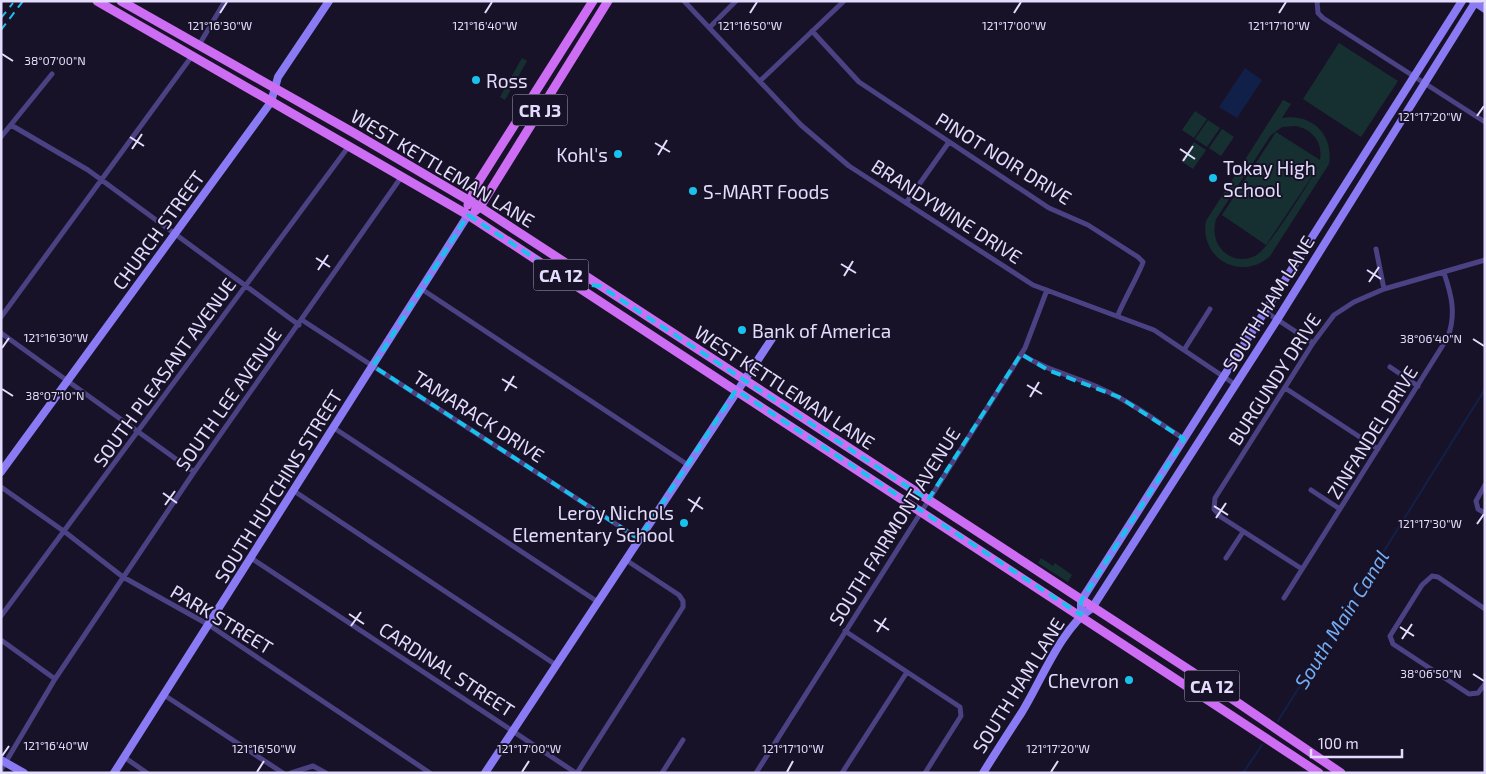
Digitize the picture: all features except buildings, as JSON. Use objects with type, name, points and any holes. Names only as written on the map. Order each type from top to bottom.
[{"type":"main road","name":"CA 12","points":[[97,1],[192,56]]},
{"type":"main road","name":"CA 12","points":[[121,1],[199,46]]},
{"type":"main road","name":"CHURCH STREET","points":[[1,472],[176,235],[271,102],[278,77],[330,1]]},
{"type":"main road","name":"CR J3","points":[[468,201],[593,1]]},
{"type":"main road","name":"SOUTH HUTCHINS STREET","points":[[114,773],[423,290],[468,215],[480,208],[608,1]]},
{"type":"main road","name":"SOUTH HAM LANE","points":[[1080,615],[1081,601],[1462,1]]},
{"type":"main road","points":[[1475,2],[1485,9]]},
{"type":"main road","name":"SOUTH HAM LANE","points":[[983,773],[1080,615],[1092,608],[1236,385],[1475,2]]},
{"type":"main road","name":"WEST KETTLEMAN LANE","points":[[199,46],[480,208],[743,378],[1341,773]]},
{"type":"main road","name":"WEST KETTLEMAN LANE","points":[[192,56],[468,215],[1319,773]]},
{"type":"main road","points":[[534,94],[531,108],[534,120]]},
{"type":"main road","points":[[468,201],[468,215]]},
{"type":"main road","points":[[573,283],[600,286]]},
{"type":"main road","points":[[485,773],[626,560],[743,378],[773,337]]},
{"type":"main road","points":[[3,764],[24,773]]},
{"type":"street","points":[[199,46],[224,3],[215,1]]},
{"type":"street","name":"BRANDYWINE DRIVE","points":[[684,1],[822,145],[849,166],[1033,285],[1118,315],[1154,330],[1236,385]]},
{"type":"street","points":[[710,27],[736,1]]},
{"type":"street","points":[[760,82],[844,1]]},
{"type":"street","points":[[1317,1],[1318,13],[1323,18],[1485,122]]},
{"type":"street","name":"PINOT NOIR DRIVE","points":[[812,31],[859,82],[1049,208],[1088,224],[1138,257],[1143,262],[1143,267],[1130,287],[1118,315]]},
{"type":"street","points":[[1,317],[192,56]]},
{"type":"street","points":[[1,137],[52,74]]},
{"type":"street","name":"TAMARACK DRIVE","points":[[11,125],[88,170],[245,287],[373,366],[639,538]]},
{"type":"street","points":[[906,204],[949,142]]},
{"type":"street","name":"SOUTH PLEASANT AVENUE","points":[[1,616],[140,432],[349,146]]},
{"type":"street","name":"SOUTH LEE AVENUE","points":[[3,764],[55,679],[194,472],[402,176]]},
{"type":"street","points":[[1376,249],[1384,290]]},
{"type":"street","name":"BURGUNDY DRIVE","points":[[1243,532],[1218,514],[1213,503],[1313,343],[1334,315],[1343,307],[1384,290],[1485,260]]},
{"type":"street","name":"ZINFANDEL DRIVE","points":[[1284,598],[1448,337],[1452,326],[1453,303],[1444,273]]},
{"type":"street","points":[[423,290],[688,465]]},
{"type":"street","name":"SOUTH FAIRMONT AVENUE","points":[[756,773],[1021,354],[1038,320],[1047,290]]},
{"type":"street","points":[[1184,350],[1210,309]]},
{"type":"street","points":[[1266,312],[1313,343]]},
{"type":"street","points":[[1,333],[194,472]]},
{"type":"street","points":[[1021,354],[1048,370],[1101,388],[1119,397],[1184,439]]},
{"type":"street","points":[[1390,367],[1418,386]]},
{"type":"street","points":[[1285,388],[1378,448]]},
{"type":"street","points":[[334,428],[598,602]]},
{"type":"street","points":[[1485,485],[1476,501],[1478,509],[1485,513]]},
{"type":"street","name":"PARK STREET","points":[[1,487],[124,577],[209,625],[430,773]]},
{"type":"street","points":[[1311,490],[1340,509]]},
{"type":"street","points":[[294,491],[556,665]]},
{"type":"street","points":[[1226,558],[1243,532],[1302,569]]},
{"type":"street","name":"CARDINAL STREET","points":[[251,558],[576,773]]},
{"type":"street","points":[[576,773],[681,612],[683,601],[679,594],[626,560]]},
{"type":"street","points":[[1485,610],[1438,577],[1432,576],[1422,585],[1390,636],[1393,644],[1469,694],[1478,693],[1485,684]]},
{"type":"street","points":[[845,632],[957,703],[961,710],[961,716],[925,773]]},
{"type":"street","points":[[1,640],[55,679]]},
{"type":"street","points":[[842,773],[906,672]]},
{"type":"street","points":[[164,695],[283,773]]},
{"type":"street","points":[[662,773],[683,740]]},
{"type":"street","points":[[124,757],[147,773]]},
{"type":"street","points":[[291,773],[309,766],[326,773]]},
{"type":"highlighted area","points":[[468,215],[573,283],[600,286],[928,500],[1021,354],[1048,370],[1119,397],[1184,439],[1081,601],[1081,615],[736,390],[639,539],[373,366]]},
{"type":"green space","points":[[1339,43],[1398,81],[1361,137],[1303,99]]},
{"type":"green space","points":[[522,58],[527,61],[505,100],[500,97]]},
{"type":"green space","points":[[1283,100],[1291,104],[1282,118],[1293,117],[1311,122],[1324,135],[1330,153],[1329,164],[1270,256],[1259,264],[1247,267],[1225,262],[1216,256],[1209,246],[1206,234],[1206,221]],"holes":[[[1295,126],[1312,134],[1318,143],[1321,154],[1320,160],[1276,132],[1222,215],[1266,245],[1319,166],[1290,213],[1264,249],[1254,257],[1244,259],[1235,258],[1227,254],[1216,240],[1216,219],[1271,135],[1282,127]]]},
{"type":"green space","points":[[1195,111],[1207,119],[1194,138],[1182,130]]},
{"type":"green space","points":[[1208,120],[1220,128],[1207,147],[1195,139]]},
{"type":"green space","points":[[1222,129],[1234,137],[1221,156],[1209,148]]},
{"type":"green space","points":[[1194,142],[1206,150],[1193,169],[1181,161]]},
{"type":"green space","points":[[1041,558],[1053,566],[1055,563],[1072,575],[1068,582],[1038,563]]},
{"type":"water","points":[[1245,68],[1262,80],[1237,118],[1219,107]]},
{"type":"waterway","name":"South Main Canal","points":[[1278,721],[1485,389]]},
{"type":"waterway","points":[[1243,773],[1262,745]]},
{"type":"railway","points":[[1,30],[23,1]]},
{"type":"railway","points":[[1,18],[13,3]]},
{"type":"place","name":"Ross","points":[[476,80]]},
{"type":"place","name":"Kohl's","points":[[618,154]]},
{"type":"place","name":"Tokay High School","points":[[1213,178]]},
{"type":"place","name":"S-MART Foods","points":[[693,191]]},
{"type":"place","name":"Bank of America","points":[[742,330]]},
{"type":"place","name":"Leroy Nichols Elementary School","points":[[684,523]]},
{"type":"place","name":"Chevron","points":[[1129,680]]}]
